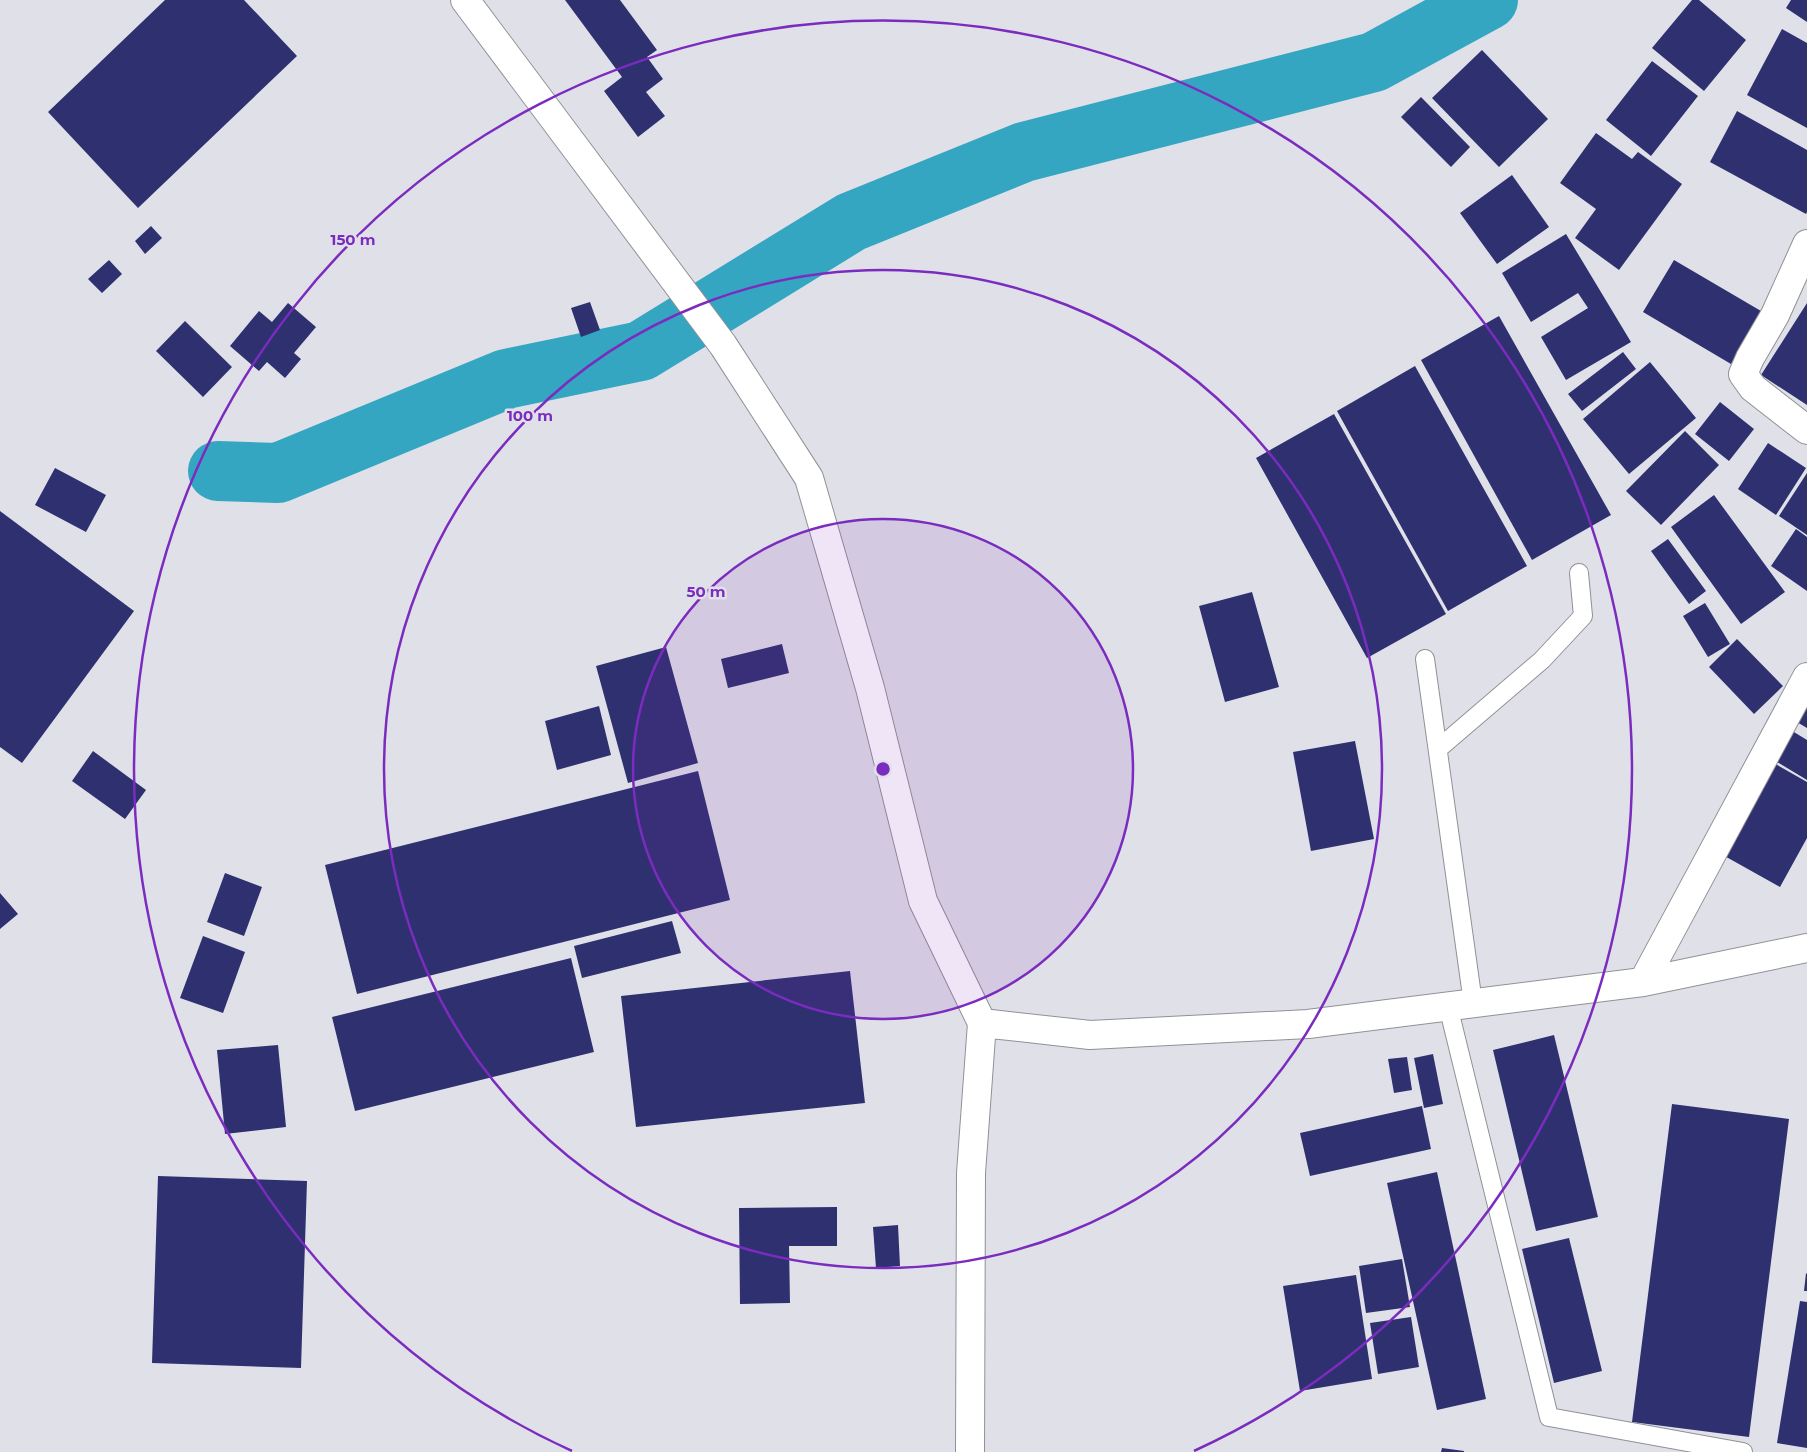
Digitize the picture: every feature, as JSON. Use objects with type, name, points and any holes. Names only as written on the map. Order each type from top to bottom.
[{"type":"street","points":[[465,0],[680,286],[722,345],[809,478],[870,688],[923,901],[982,1023],[971,1173],[970,1452]]},
{"type":"street","points":[[1807,244],[1776,315],[1750,358],[1743,374],[1753,388],[1807,430]]},
{"type":"street","points":[[1643,982],[1807,677]]},
{"type":"street","points":[[982,1023],[1090,1035],[1308,1024],[1643,982],[1807,948]]},
{"type":"lane","points":[[1438,749],[1542,660],[1583,616],[1579,573]]},
{"type":"lane","points":[[1425,659],[1438,749],[1460,1004],[1549,1417],[1743,1452]]},
{"type":"building","points":[[165,0],[244,0],[297,56],[138,208],[48,112]]},
{"type":"building","points":[[565,0],[620,0],[657,50],[647,57],[663,79],[646,92],[665,116],[638,137],[604,91],[622,77]]},
{"type":"building","points":[[1692,0],[1699,0],[1746,40],[1704,91],[1652,48]]},
{"type":"building","points":[[1791,0],[1807,0],[1807,22],[1786,8]]},
{"type":"building","points":[[1782,29],[1807,43],[1807,128],[1747,95]]},
{"type":"building","points":[[1482,50],[1548,119],[1499,167],[1432,98]]},
{"type":"building","points":[[1652,61],[1698,96],[1651,156],[1606,120]]},
{"type":"building","points":[[1421,97],[1470,147],[1451,167],[1401,117]]},
{"type":"building","points":[[1737,111],[1807,150],[1806,214],[1710,162]]},
{"type":"building","points":[[1596,133],[1632,159],[1638,152],[1682,184],[1619,270],[1575,238],[1596,209],[1560,183]]},
{"type":"building","points":[[1512,175],[1549,227],[1497,264],[1460,213]]},
{"type":"building","points":[[151,226],[162,238],[145,254],[135,241]]},
{"type":"building","points":[[1566,234],[1631,342],[1566,380],[1541,337],[1588,308],[1578,293],[1531,322],[1502,273]]},
{"type":"building","points":[[109,260],[122,274],[102,293],[88,279]]},
{"type":"building","points":[[1674,260],[1761,311],[1731,364],[1643,312]]},
{"type":"building","points":[[590,302],[600,330],[581,337],[571,308]]},
{"type":"building","points":[[288,303],[316,327],[294,353],[301,359],[285,378],[267,362],[259,371],[230,346],[259,311],[272,322]]},
{"type":"building","points":[[1807,303],[1807,405],[1761,375]]},
{"type":"building","points":[[1499,316],[1611,515],[1532,560],[1421,360]]},
{"type":"building","points":[[185,321],[232,367],[203,397],[156,351]]},
{"type":"building","points":[[1623,352],[1636,369],[1582,411],[1568,394]]},
{"type":"building","points":[[1650,362],[1696,418],[1629,474],[1583,419]]},
{"type":"building","points":[[1415,366],[1527,566],[1448,611],[1337,411]]},
{"type":"building","points":[[1720,402],[1754,429],[1729,461],[1695,434]]},
{"type":"building","points":[[1334,414],[1446,614],[1367,658],[1256,458]]},
{"type":"building","points":[[1685,431],[1719,465],[1661,525],[1626,491]]},
{"type":"building","points":[[1768,443],[1806,468],[1776,515],[1738,489]]},
{"type":"building","points":[[55,468],[106,495],[86,532],[35,505]]},
{"type":"building","points":[[1807,473],[1807,535],[1779,516]]},
{"type":"building","points":[[1714,495],[1785,592],[1741,624],[1671,527]]},
{"type":"building","points":[[0,511],[134,611],[22,763],[0,747]]},
{"type":"building","points":[[1796,529],[1807,537],[1807,591],[1771,566]]},
{"type":"building","points":[[1668,539],[1706,591],[1689,604],[1651,551]]},
{"type":"building","points":[[1252,592],[1279,687],[1225,702],[1199,606]]},
{"type":"building","points":[[1705,603],[1730,644],[1708,657],[1683,616]]},
{"type":"building","points":[[1737,639],[1783,686],[1754,714],[1709,667]]},
{"type":"building","points":[[782,644],[789,673],[728,688],[721,659]]},
{"type":"building","points":[[666,647],[698,763],[628,783],[596,666]]},
{"type":"building","points":[[1807,685],[1807,728],[1790,718]]},
{"type":"building","points":[[599,706],[611,755],[557,770],[545,721]]},
{"type":"building","points":[[1789,729],[1807,740],[1807,780],[1772,759]]},
{"type":"building","points":[[1355,741],[1374,839],[1311,851],[1293,752]]},
{"type":"building","points":[[93,751],[146,790],[125,819],[72,781]]},
{"type":"building","points":[[1772,762],[1807,782],[1807,838],[1780,887],[1721,854]]},
{"type":"building","points":[[698,771],[730,900],[357,994],[325,865]]},
{"type":"building","points":[[225,873],[262,887],[244,936],[207,922]]},
{"type":"building","points":[[0,893],[18,914],[0,929]]},
{"type":"building","points":[[672,921],[681,953],[582,978],[574,946]]},
{"type":"building","points":[[203,936],[245,952],[223,1013],[180,998]]},
{"type":"building","points":[[571,958],[594,1052],[355,1111],[332,1017]]},
{"type":"building","points":[[850,971],[865,1103],[636,1127],[621,996]]},
{"type":"building","points":[[1554,1035],[1598,1217],[1536,1231],[1493,1050]]},
{"type":"building","points":[[278,1045],[286,1127],[225,1134],[217,1050]]},
{"type":"building","points":[[1433,1054],[1443,1104],[1424,1108],[1414,1058]]},
{"type":"building","points":[[1407,1057],[1412,1090],[1394,1093],[1388,1059]]},
{"type":"building","points":[[1672,1104],[1789,1119],[1749,1437],[1632,1422]]},
{"type":"building","points":[[1422,1106],[1431,1149],[1310,1176],[1300,1133]]},
{"type":"building","points":[[1437,1172],[1486,1399],[1437,1410],[1387,1183]]},
{"type":"building","points":[[158,1176],[307,1181],[301,1368],[152,1363]]},
{"type":"building","points":[[837,1207],[837,1246],[789,1246],[790,1303],[740,1304],[739,1208]]},
{"type":"building","points":[[898,1225],[900,1266],[876,1268],[873,1227]]},
{"type":"building","points":[[1569,1238],[1602,1371],[1554,1383],[1522,1249]]},
{"type":"building","points":[[1402,1259],[1410,1307],[1366,1313],[1359,1266]]},
{"type":"building","points":[[1806,1273],[1807,1291],[1804,1291]]},
{"type":"building","points":[[1356,1275],[1372,1379],[1300,1391],[1283,1286]]},
{"type":"building","points":[[1800,1301],[1807,1302],[1807,1448],[1777,1443]]},
{"type":"building","points":[[1411,1317],[1419,1367],[1378,1374],[1370,1323]]},
{"type":"building","points":[[1442,1448],[1464,1451],[1464,1452],[1441,1452]]},
{"type":"waterway","points":[[218,471],[278,473],[506,379],[641,351],[851,222],[1024,152],[1374,62],[1488,0]]}]
